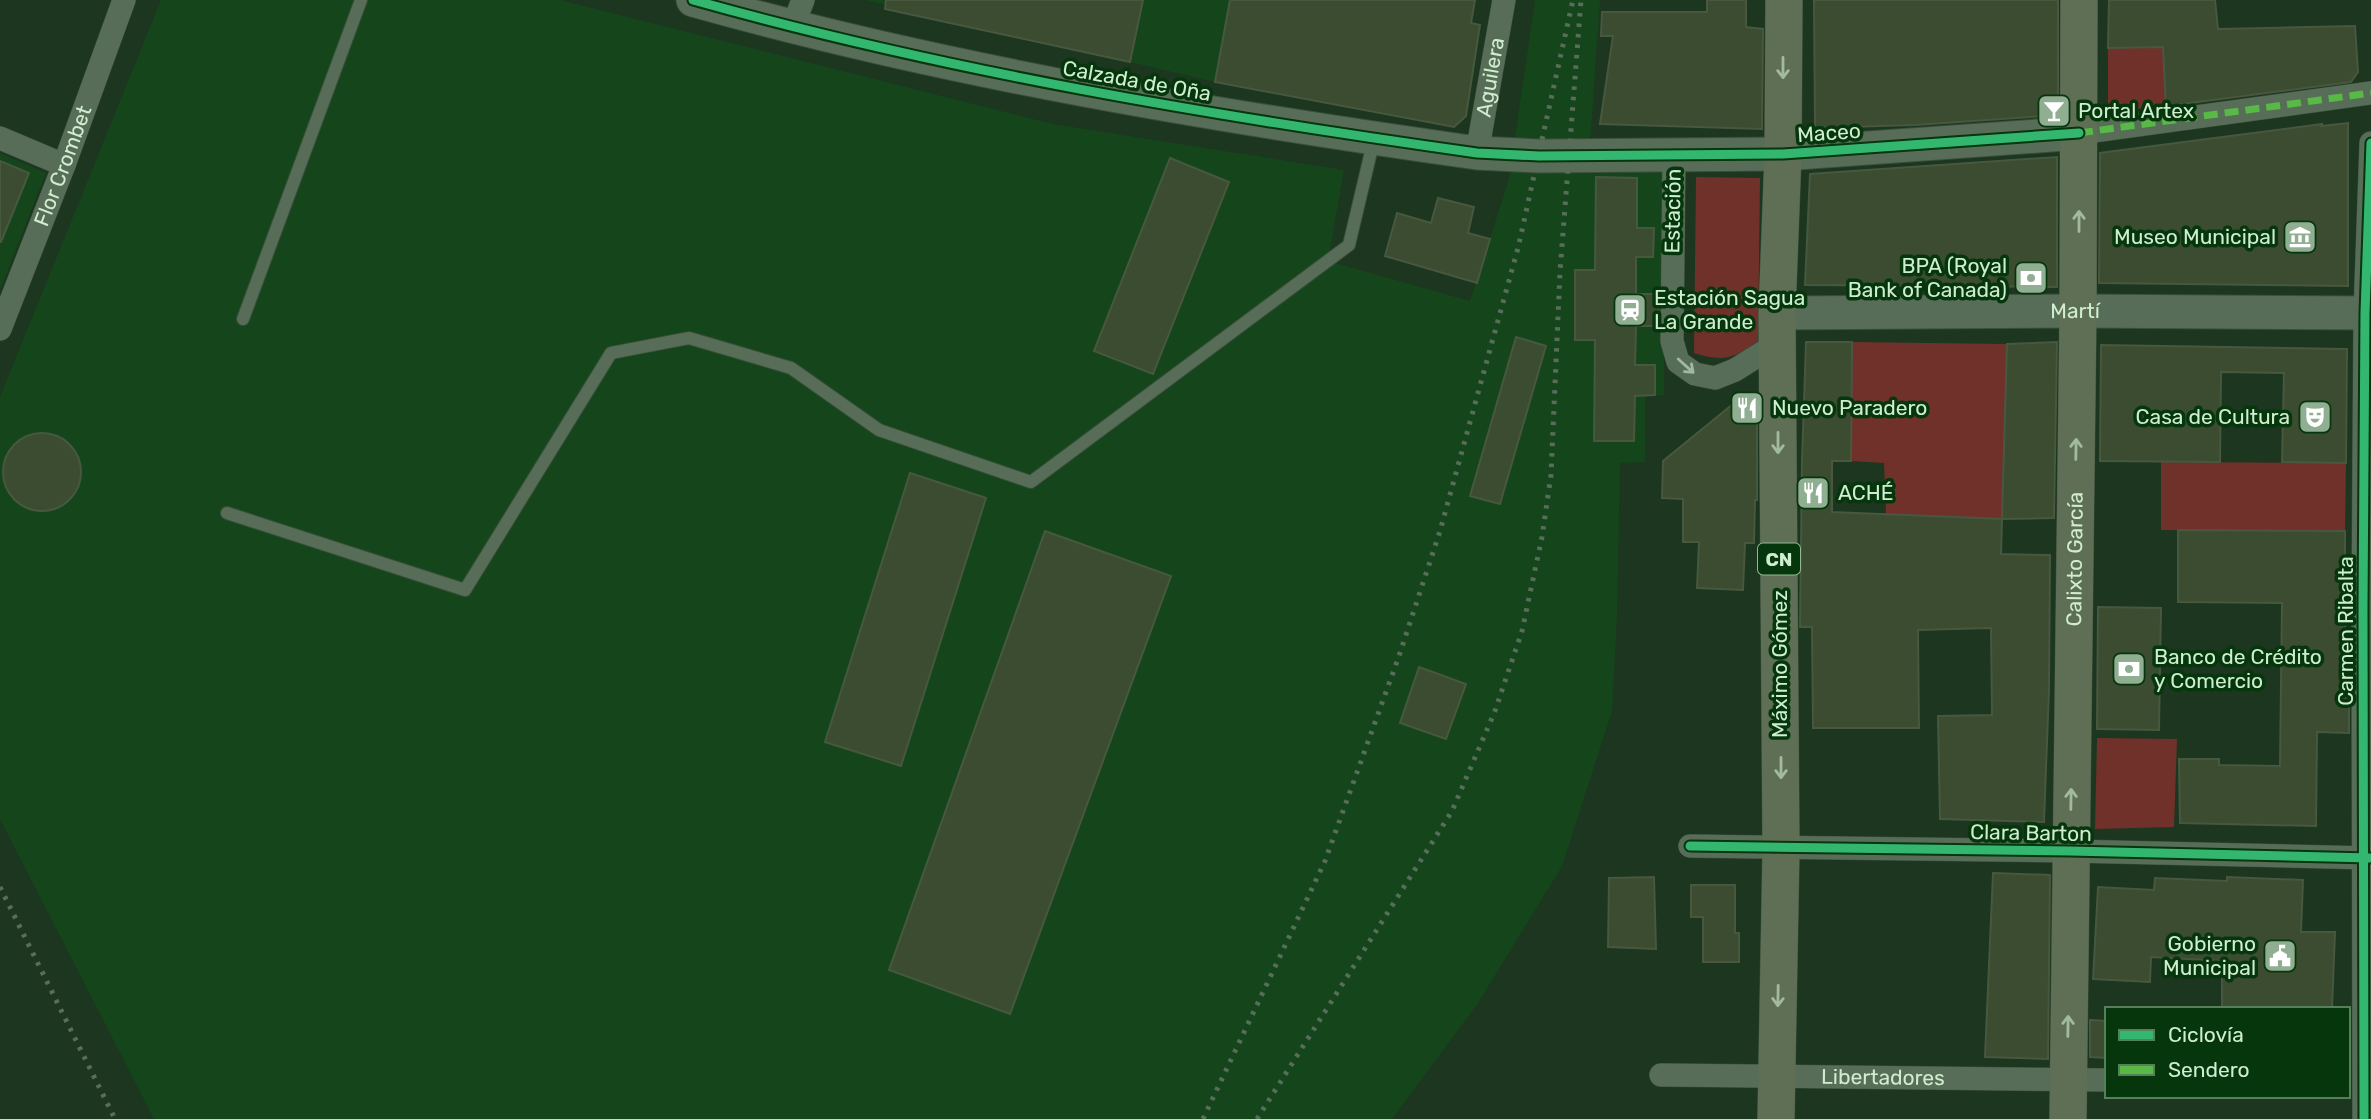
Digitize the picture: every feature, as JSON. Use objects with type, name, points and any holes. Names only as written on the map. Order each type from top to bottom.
[{"type":"main road","name":"Máximo Gómez","points":[[1776,1119],[1781,849],[1777,328],[1783,154],[1784,0]]},
{"type":"main road","name":"Calixto García","points":[[2067,1119],[2078,311],[2079,0]]},
{"type":"street","name":"Flor Crombet","points":[[0,329],[124,0]]},
{"type":"street","name":"Calzada de Oña","points":[[693,0],[797,14],[1114,97],[1478,153],[1581,156]]},
{"type":"street","name":"Aguilera","points":[[1478,153],[1504,0]]},
{"type":"street","name":"Maceo","points":[[1581,156],[1783,154],[2079,133],[2371,93]]},
{"type":"street","points":[[0,138],[64,165]]},
{"type":"street","name":"Carmen Ribalta","points":[[2364,1119],[2361,1084],[2367,858],[2371,143]]},
{"type":"street","name":"Estación","points":[[1674,156],[1672,341],[1678,362],[1695,374],[1715,379],[1735,370],[1777,328]]},
{"type":"street","name":"Martí","points":[[1777,328],[1821,312],[2368,313]]},
{"type":"street","points":[[1735,370],[1764,373],[1778,385]]},
{"type":"street","name":"Clara Barton","points":[[1690,846],[2070,850],[2367,858]]},
{"type":"street","name":"Libertadores","points":[[1661,1075],[2105,1080]]},
{"type":"lane","points":[[243,319],[361,0]]},
{"type":"lane","points":[[227,513],[465,590],[611,353],[689,338],[791,368],[879,430],[1031,482],[1349,245],[1374,139]]},
{"type":"shaded area","points":[[161,0],[560,0],[1053,124],[1344,170],[1328,261],[1470,301],[1509,179],[1535,0],[1600,0],[1588,172],[1663,172],[1664,395],[1645,396],[1645,462],[1620,463],[1612,711],[1562,866],[1478,1003],[1392,1119],[154,1119],[0,819],[0,397]]},
{"type":"shaded area","points":[[865,0],[1230,0],[1215,82]]},
{"type":"shaded area","points":[[2108,48],[2163,48],[2166,106],[2108,112]]},
{"type":"shaded area","points":[[0,153],[46,173],[0,290]]},
{"type":"shaded area","points":[[1696,177],[1760,178],[1758,341],[1742,352],[1728,357],[1694,353]]},
{"type":"shaded area","points":[[1852,342],[2007,344],[2002,519],[1886,514],[1884,463],[1851,461]]},
{"type":"shaded area","points":[[2161,462],[2346,463],[2345,531],[2161,530]]},
{"type":"shaded area","points":[[2097,738],[2177,739],[2174,827],[2095,829]]},
{"type":"building","points":[[886,0],[1143,0],[1130,62],[885,9]]},
{"type":"building","points":[[1230,0],[1475,0],[1471,23],[1480,25],[1466,116],[1454,127],[1215,82]]},
{"type":"building","points":[[1707,0],[1746,0],[1746,27],[1763,29],[1762,129],[1600,124],[1613,36],[1601,36],[1602,12],[1707,12]]},
{"type":"building","points":[[1814,0],[2058,0],[2058,115],[1915,125],[1815,128]]},
{"type":"building","points":[[2109,0],[2215,0],[2218,29],[2355,26],[2358,72],[2351,82],[2166,106],[2163,47],[2108,48]]},
{"type":"building","points":[[2348,123],[2348,286],[2099,283],[2100,153],[2322,124],[2321,126]]},
{"type":"building","points":[[2057,157],[2057,287],[1805,285],[1810,174]]},
{"type":"building","points":[[1170,158],[1229,182],[1153,374],[1094,351]]},
{"type":"building","points":[[0,161],[29,173],[1,242],[0,242]]},
{"type":"building","name":"Estación Sagua La Grande","points":[[1596,177],[1637,178],[1637,228],[1654,228],[1653,257],[1636,257],[1636,294],[1659,294],[1658,326],[1636,326],[1635,365],[1655,365],[1655,395],[1635,396],[1634,441],[1594,441],[1595,340],[1575,340],[1575,270],[1595,270]]},
{"type":"building","points":[[1438,198],[1474,207],[1468,233],[1490,239],[1477,283],[1385,256],[1397,213],[1431,223]]},
{"type":"building","points":[[1516,337],[1546,346],[1500,504],[1470,496]]},
{"type":"building","points":[[1806,342],[1852,342],[1851,461],[1832,461],[1832,512],[2002,519],[2001,554],[2050,555],[2044,822],[1940,819],[1938,716],[1992,715],[1991,628],[1918,630],[1919,728],[1813,728],[1812,627],[1800,627]]},
{"type":"building","points":[[2057,342],[2054,518],[2002,519],[2007,344]]},
{"type":"building","points":[[2101,345],[2347,349],[2346,463],[2282,462],[2284,373],[2221,372],[2220,462],[2100,461]]},
{"type":"building","points":[[1744,395],[1757,395],[1757,500],[1754,543],[1745,543],[1743,590],[1697,588],[1699,542],[1683,542],[1683,499],[1662,498],[1663,461]]},
{"type":"building","points":[[42,433],[57,436],[70,444],[78,457],[81,472],[78,487],[70,500],[57,508],[42,511],[27,508],[14,500],[6,487],[3,472],[6,457],[14,444],[27,436]]},
{"type":"building","points":[[910,473],[986,498],[901,766],[825,742]]},
{"type":"building","points":[[2178,530],[2345,531],[2349,733],[2317,732],[2316,826],[2180,823],[2179,759],[2219,759],[2219,765],[2280,766],[2282,603],[2178,602]]},
{"type":"building","points":[[1045,531],[1171,576],[1010,1014],[889,970]]},
{"type":"building","name":"Banco de Crédito y Comercio","points":[[2098,607],[2161,608],[2159,730],[2097,729]]},
{"type":"building","points":[[1419,667],[1466,684],[1446,739],[1400,723]]},
{"type":"building","points":[[1993,873],[2050,875],[2048,1059],[1985,1057]]},
{"type":"building","points":[[1654,877],[1656,949],[1608,947],[1609,878]]},
{"type":"building","points":[[2227,877],[2303,880],[2301,932],[2335,932],[2332,1007],[2222,1007],[2222,961],[2151,957],[2150,982],[2093,979],[2098,887],[2154,890],[2155,878],[2227,881]]},
{"type":"building","points":[[1691,885],[1735,885],[1735,933],[1739,933],[1739,962],[1703,962],[1703,917],[1691,917]]},
{"type":"building","points":[[2090,1020],[2105,1021],[2105,1058],[2090,1057]]},
{"type":"railway","points":[[1203,1119],[1325,861],[1399,656],[1440,531],[1518,248],[1573,0]]},
{"type":"railway","points":[[1257,1119],[1452,811],[1495,711],[1522,631],[1542,537],[1551,475],[1560,272],[1581,0]]},
{"type":"railway","points":[[0,887],[115,1119]]},
{"type":"marked path","points":[[2079,133],[2371,93]]},
{"type":"cycle path","points":[[693,0],[887,49],[1082,90],[1280,124],[1477,153],[1539,156],[1783,154],[2079,133]]},
{"type":"cycle path","points":[[2364,1119],[2365,313],[2371,143]]},
{"type":"cycle path","points":[[1690,846],[2371,858]]},
{"type":"place","name":"Portal Artex","points":[[2054,111]]},
{"type":"place","name":"Museo Municipal","points":[[2300,237]]},
{"type":"place","name":"BPA (Royal Bank of Canada)","points":[[2031,278]]},
{"type":"place","name":"Estación Sagua La Grande","points":[[1630,310]]},
{"type":"place","name":"Nuevo Paradero","points":[[1747,408]]},
{"type":"place","name":"Casa de Cultura","points":[[2315,417]]},
{"type":"place","name":"ACHÉ","points":[[1813,493]]},
{"type":"place","name":"Banco de Crédito y Comercio","points":[[2129,669]]},
{"type":"place","name":"Gobierno Municipal","points":[[2280,956]]}]
